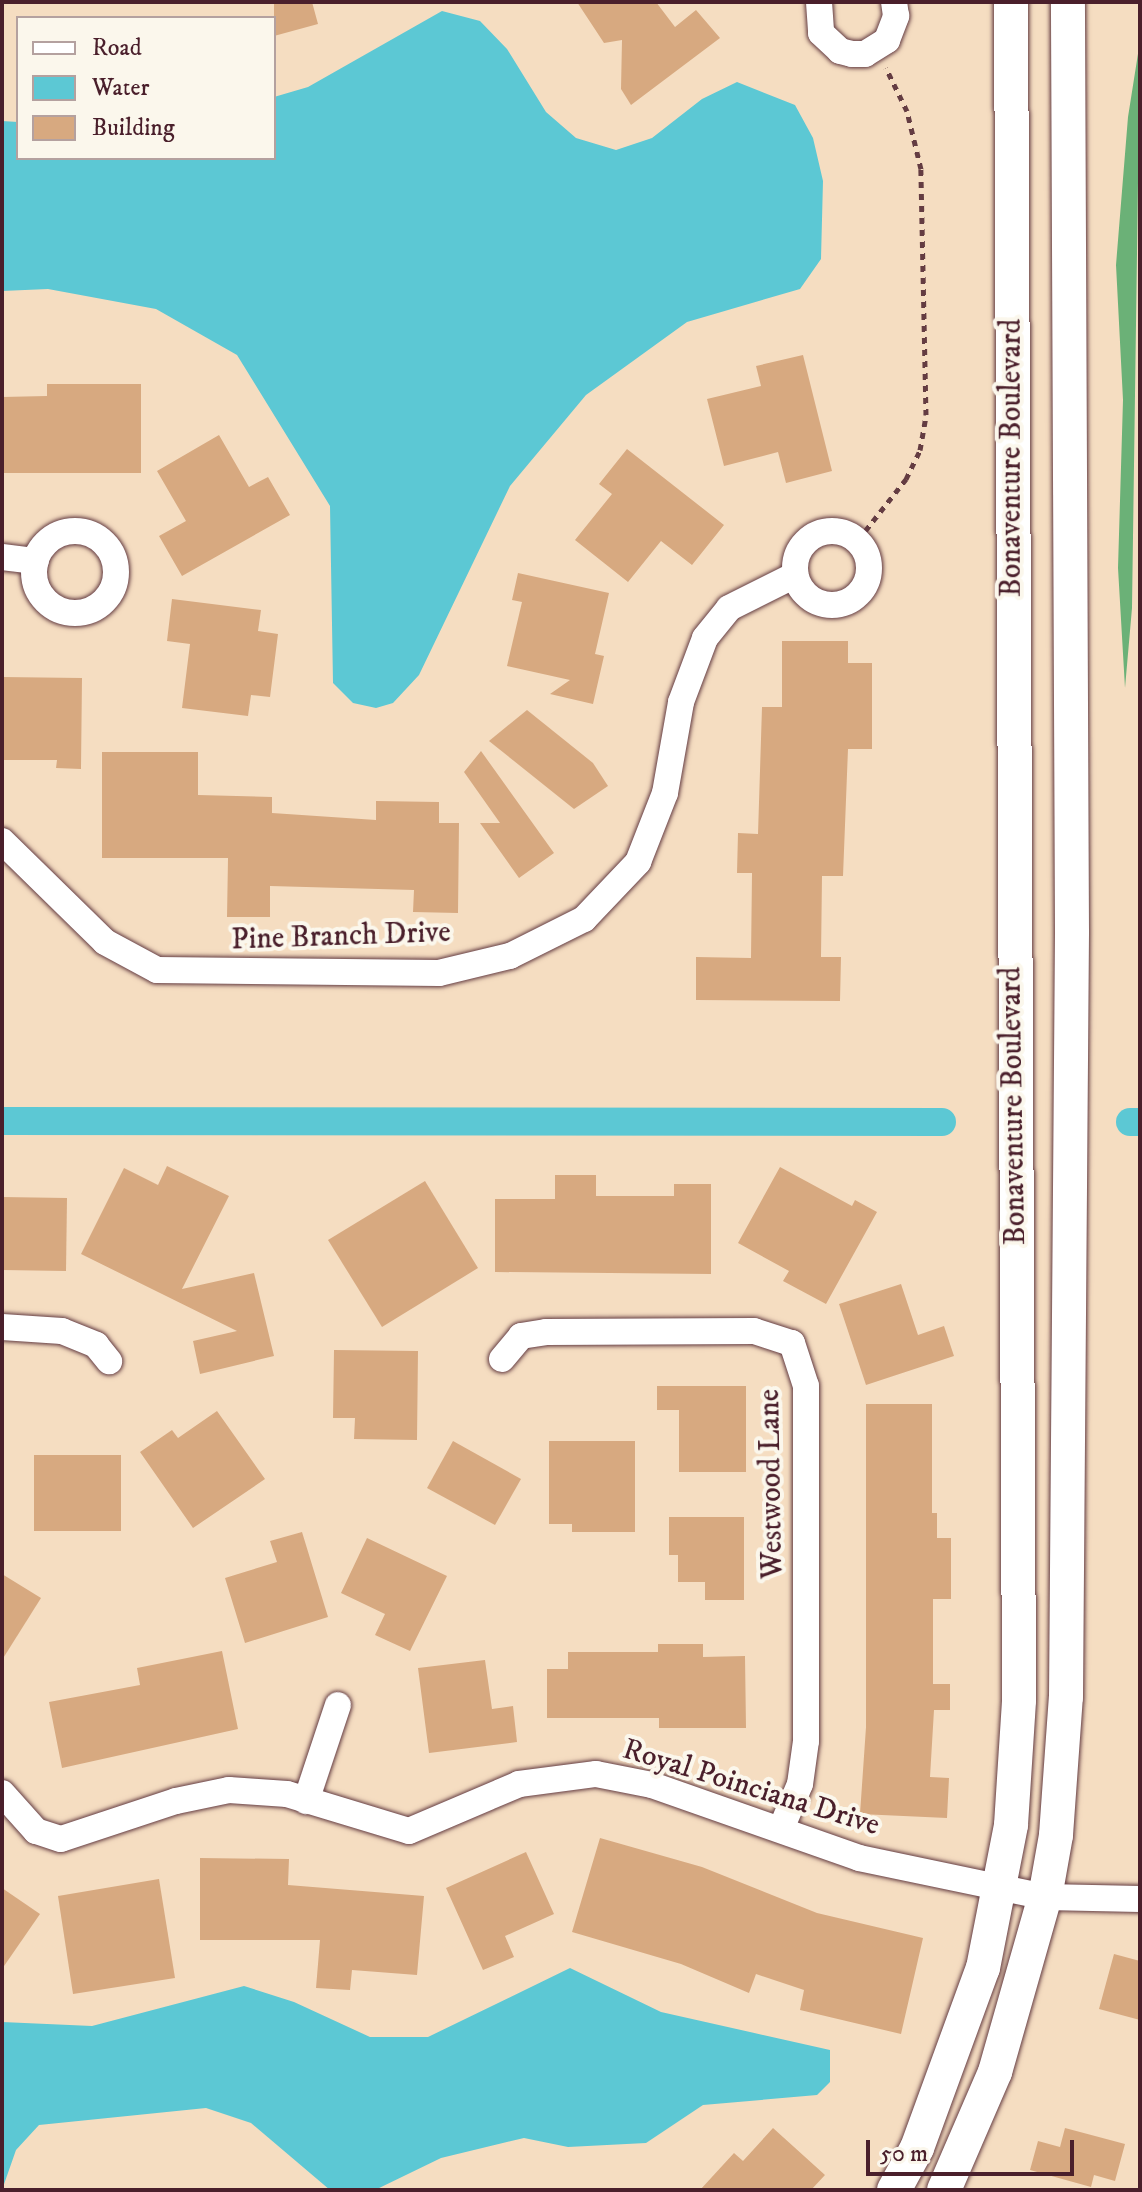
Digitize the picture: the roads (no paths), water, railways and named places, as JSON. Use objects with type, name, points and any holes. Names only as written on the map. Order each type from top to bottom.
[{"type":"main road","name":"Bonaventure Boulevard","points":[[894,2190],[917,2148],[954,2056],[983,1968],[1002,1886],[1019,1700],[1011,2]]},
{"type":"main road","name":"Bonaventure Boulevard","points":[[944,2190],[995,2072],[1045,1897],[1056,1835],[1067,1666],[1072,962],[1068,2]]},
{"type":"street","points":[[813,4],[821,33],[840,51],[865,54],[877,49],[894,29],[894,2]]},
{"type":"street","points":[[837,531],[858,540],[870,573],[850,601],[816,602],[795,575],[798,552],[814,535],[837,531]]},
{"type":"street","points":[[2,557],[36,561]]},
{"type":"street","name":"Pine Branch Drive","points":[[2,841],[105,942],[157,970],[439,973],[510,956],[584,919],[638,862],[665,793],[681,702],[705,638],[729,608],[795,575]]},
{"type":"street","points":[[2,1327],[38,1327],[83,1338],[109,1361]]},
{"type":"street","name":"Westwood Lane","points":[[502,1359],[521,1336],[546,1332],[754,1331],[792,1343],[806,1386],[806,1741],[800,1784],[781,1829]]},
{"type":"street","points":[[306,1801],[338,1705]]},
{"type":"street","name":"Royal Poinciana Drive","points":[[2,1793],[36,1831],[61,1839],[176,1801],[229,1790],[287,1794],[409,1831],[519,1784],[596,1774],[652,1785],[859,1858],[1045,1897],[1140,1899]]},
{"type":"water","points":[[442,11],[480,21],[507,49],[546,112],[576,138],[616,150],[652,138],[702,99],[737,82],[795,105],[813,138],[823,181],[821,259],[800,289],[687,322],[586,395],[510,486],[419,675],[393,703],[376,708],[353,703],[333,683],[330,506],[237,355],[156,309],[48,289],[2,291],[2,121],[16,122],[16,160],[276,160],[276,96],[308,87]]},
{"type":"water","points":[[570,1968],[661,2012],[830,2050],[830,2082],[817,2095],[703,2105],[646,2143],[568,2147],[524,2138],[441,2158],[375,2190],[330,2190],[251,2123],[206,2108],[39,2125],[16,2150],[2,2190],[2,2022],[92,2026],[244,1986],[294,2002],[370,2037],[428,2037]]},
{"type":"waterway","points":[[2,1121],[942,1122]]},
{"type":"waterway","points":[[1130,1122],[1140,1122]]}]
